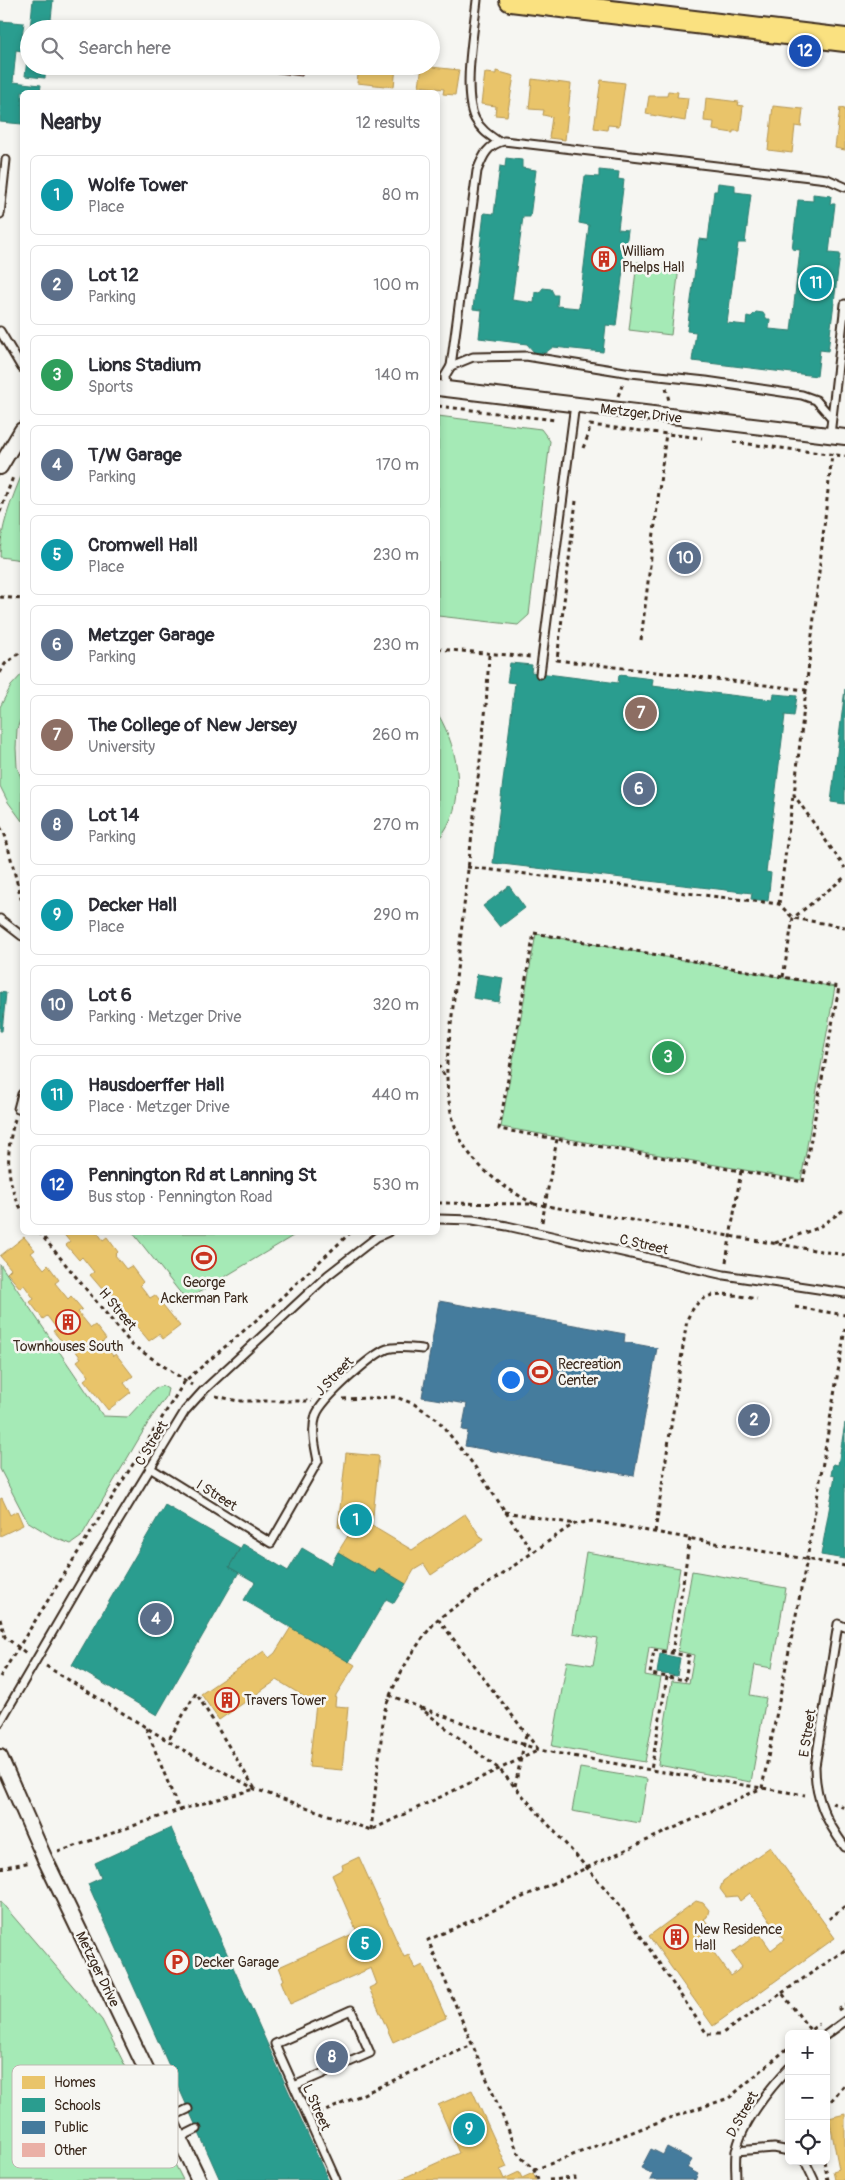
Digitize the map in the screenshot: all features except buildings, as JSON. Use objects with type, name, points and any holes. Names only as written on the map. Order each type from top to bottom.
[{"type":"main road","points":[[511,0],[845,40]]},
{"type":"street","name":"Metzger Drive","points":[[442,388],[845,437]]},
{"type":"street","points":[[0,467],[20,433]]},
{"type":"street","name":"Metzger Drive","points":[[0,1758],[44,1857],[144,2065]]},
{"type":"street","name":"Metzger Drive","points":[[179,2138],[199,2180]]},
{"type":"lane","points":[[477,0],[469,86],[470,103],[474,118],[484,132],[499,142]]},
{"type":"lane","points":[[442,388],[445,376],[451,366],[477,171],[487,150],[499,142],[504,141],[827,179],[845,186]]},
{"type":"lane","points":[[0,214],[6,160]]},
{"type":"lane","points":[[830,435],[845,304]]},
{"type":"lane","points":[[0,331],[20,365]]},
{"type":"lane","points":[[451,366],[473,357],[526,356],[631,373],[706,381],[802,395],[823,406],[831,417]]},
{"type":"lane","points":[[540,674],[575,404]]},
{"type":"lane","points":[[0,919],[20,934]]},
{"type":"lane","points":[[18,1108],[20,1101]]},
{"type":"lane","name":"C Street","points":[[440,1219],[473,1220],[724,1275],[845,1293]]},
{"type":"lane","name":"C Street","points":[[0,1722],[150,1468],[186,1411],[204,1390],[328,1275],[381,1235]]},
{"type":"lane","name":"J Street","points":[[271,1543],[318,1460],[312,1437],[316,1414],[326,1401],[369,1358],[388,1349],[422,1349]]},
{"type":"lane","name":"I Street","points":[[150,1468],[271,1543]]},
{"type":"lane","name":"E Street","points":[[845,1626],[838,1624],[815,1766],[815,1784],[822,1812],[845,1847]]},
{"type":"lane","name":"L Street","points":[[294,2086],[370,2053],[351,2010],[275,2044],[336,2180]]},
{"type":"lane","points":[[830,2032],[845,2021]]},
{"type":"lane","name":"D Street","points":[[736,2180],[736,2151],[752,2117],[785,2073]]},
{"type":"lane","points":[[178,2114],[188,2109]]},
{"type":"lane","points":[[179,2138],[197,2129]]},
{"type":"lane","points":[[736,2151],[774,2148],[785,2150]]},
{"type":"lane","points":[[807,2165],[814,2180]]},
{"type":"path","points":[[440,406],[555,420]]},
{"type":"path","points":[[582,457],[590,425],[702,438]]},
{"type":"path","points":[[641,640],[666,434]]},
{"type":"path","points":[[733,442],[845,456]]},
{"type":"path","points":[[778,904],[794,795],[832,454]]},
{"type":"path","points":[[0,512],[14,475]]},
{"type":"path","points":[[557,660],[577,496]]},
{"type":"path","points":[[0,597],[20,600]]},
{"type":"path","points":[[440,649],[489,655],[543,658],[806,690]]},
{"type":"path","points":[[0,673],[5,664],[20,653]]},
{"type":"path","points":[[489,655],[486,706],[467,867],[446,1078],[447,1094],[456,1127],[472,1158],[484,1172],[502,1187],[534,1204]]},
{"type":"path","points":[[794,795],[845,868]]},
{"type":"path","points":[[0,827],[5,835],[20,894]]},
{"type":"path","points":[[467,867],[778,904],[793,918],[845,927]]},
{"type":"path","points":[[783,977],[793,918],[845,877]]},
{"type":"path","points":[[534,933],[839,987],[803,1182],[557,1139],[499,1129],[534,933]]},
{"type":"path","points":[[440,1068],[446,1078]]},
{"type":"path","points":[[18,1108],[8,1160],[13,1189],[20,1205]]},
{"type":"path","points":[[539,1233],[546,1206],[557,1139]]},
{"type":"path","points":[[726,1262],[742,1171]]},
{"type":"path","points":[[440,1203],[534,1204],[731,1238],[845,1255]]},
{"type":"path","points":[[772,1244],[818,1228],[845,1209]]},
{"type":"path","name":"H Street","points":[[41,1235],[132,1346],[192,1385]]},
{"type":"path","points":[[655,1532],[682,1342],[689,1314],[701,1299],[710,1296],[720,1294],[757,1300]]},
{"type":"path","points":[[795,1307],[845,1315]]},
{"type":"path","points":[[762,1788],[807,1559],[845,1329]]},
{"type":"path","points":[[216,1396],[238,1401],[326,1401],[396,1397],[414,1404],[437,1419],[473,1464],[532,1551]]},
{"type":"path","points":[[505,1512],[575,1524],[592,1522],[655,1532],[845,1566]]},
{"type":"path","points":[[371,1830],[384,1713],[389,1695],[429,1629],[438,1619],[532,1551],[575,1524]]},
{"type":"path","points":[[672,1653],[690,1538]]},
{"type":"path","points":[[0,1619],[5,1637],[26,1653]]},
{"type":"path","points":[[438,1619],[539,1750]]},
{"type":"path","points":[[654,1650],[672,1653],[688,1656],[684,1680],[650,1674],[654,1650]]},
{"type":"path","points":[[44,1665],[168,1741],[254,1789],[371,1830],[539,1750]]},
{"type":"path","points":[[651,1770],[667,1677]]},
{"type":"path","points":[[168,1741],[196,1693],[254,1789]]},
{"type":"path","points":[[389,1695],[539,1750],[805,1795]]},
{"type":"path","points":[[419,1707],[499,1769],[586,1866],[619,1904],[707,2034],[721,2034],[845,1950]]},
{"type":"path","points":[[145,1727],[180,1810]]},
{"type":"path","points":[[515,1786],[526,1734]]},
{"type":"path","points":[[538,2180],[534,2170],[519,2155],[428,1940],[586,1866],[762,1788]]},
{"type":"path","points":[[58,1852],[180,1810],[254,1789]]},
{"type":"path","points":[[832,1803],[845,1808]]},
{"type":"path","points":[[0,1868],[31,1862]]},
{"type":"path","points":[[829,1919],[845,1906]]},
{"type":"path","points":[[782,1993],[810,2030]]},
{"type":"path","points":[[309,2119],[472,2045]]},
{"type":"path","points":[[534,2170],[661,2121],[730,2098],[785,2050]]},
{"type":"path","points":[[830,2102],[845,2084]]},
{"type":"path","points":[[825,2165],[828,2180]]},
{"type":"path","points":[[549,2180],[575,2178],[575,2180]]},
{"type":"green space","points":[[637,262],[679,267],[671,335],[629,330]]},
{"type":"green space","points":[[440,416],[541,429],[550,441],[529,615],[518,625],[440,616]]},
{"type":"green space","points":[[20,479],[20,560],[0,557],[0,546],[10,504]]},
{"type":"green space","points":[[20,676],[20,721],[17,729],[16,748],[17,767],[20,775],[20,818],[8,802],[0,786],[0,707],[11,686]]},
{"type":"green space","points":[[440,718],[452,745],[458,778],[454,810],[448,826],[440,837]]},
{"type":"green space","points":[[536,934],[835,987],[801,1180],[501,1127]]},
{"type":"green space","name":"George Ackerman Park","points":[[135,1235],[295,1235],[186,1300]]},
{"type":"green space","points":[[0,1264],[103,1416],[128,1417],[155,1388],[163,1386],[168,1389],[166,1397],[151,1418],[81,1537],[71,1544],[53,1537],[27,1521],[0,1469]]},
{"type":"green space","points":[[586,1552],[680,1568],[666,1650],[649,1647],[645,1675],[661,1678],[645,1762],[552,1746],[567,1661],[593,1665],[598,1638],[573,1633]]},
{"type":"green space","points":[[692,1571],[786,1588],[772,1668],[755,1665],[750,1695],[766,1698],[751,1782],[658,1765],[672,1681],[689,1683],[694,1655],[678,1651]]},
{"type":"green space","points":[[580,1768],[647,1779],[640,1823],[572,1811]]},
{"type":"green space","points":[[0,1901],[102,2020],[125,2065],[12,2065],[12,2168],[177,2168],[183,2180],[0,2180]]},
{"type":"place","name":"Pennington Rd at Lanning St","points":[[805,51]]},
{"type":"place","name":"William Phelps Hall","points":[[604,259]]},
{"type":"place","name":"Hausdoerffer Hall","points":[[816,283]]},
{"type":"place","name":"Lot 6","points":[[685,558]]},
{"type":"place","name":"The College of New Jersey","points":[[641,713]]},
{"type":"place","name":"Metzger Garage","points":[[639,789]]},
{"type":"place","name":"Lions Stadium","points":[[668,1057]]},
{"type":"place","name":"George Ackerman Park","points":[[204,1258]]},
{"type":"place","name":"Townhouses South","points":[[68,1322]]},
{"type":"place","name":"Recreation Center","points":[[540,1372]]},
{"type":"place","name":"Lot 12","points":[[754,1420]]},
{"type":"place","name":"Wolfe Tower","points":[[356,1520]]},
{"type":"place","name":"T/W Garage","points":[[156,1619]]},
{"type":"place","name":"Travers Tower","points":[[227,1700]]},
{"type":"place","name":"New Residence Hall","points":[[676,1937]]},
{"type":"place","name":"Cromwell Hall","points":[[365,1944]]},
{"type":"place","name":"Decker Garage","points":[[177,1962]]},
{"type":"place","name":"Lot 14","points":[[332,2057]]},
{"type":"place","name":"Decker Hall","points":[[469,2129]]}]
